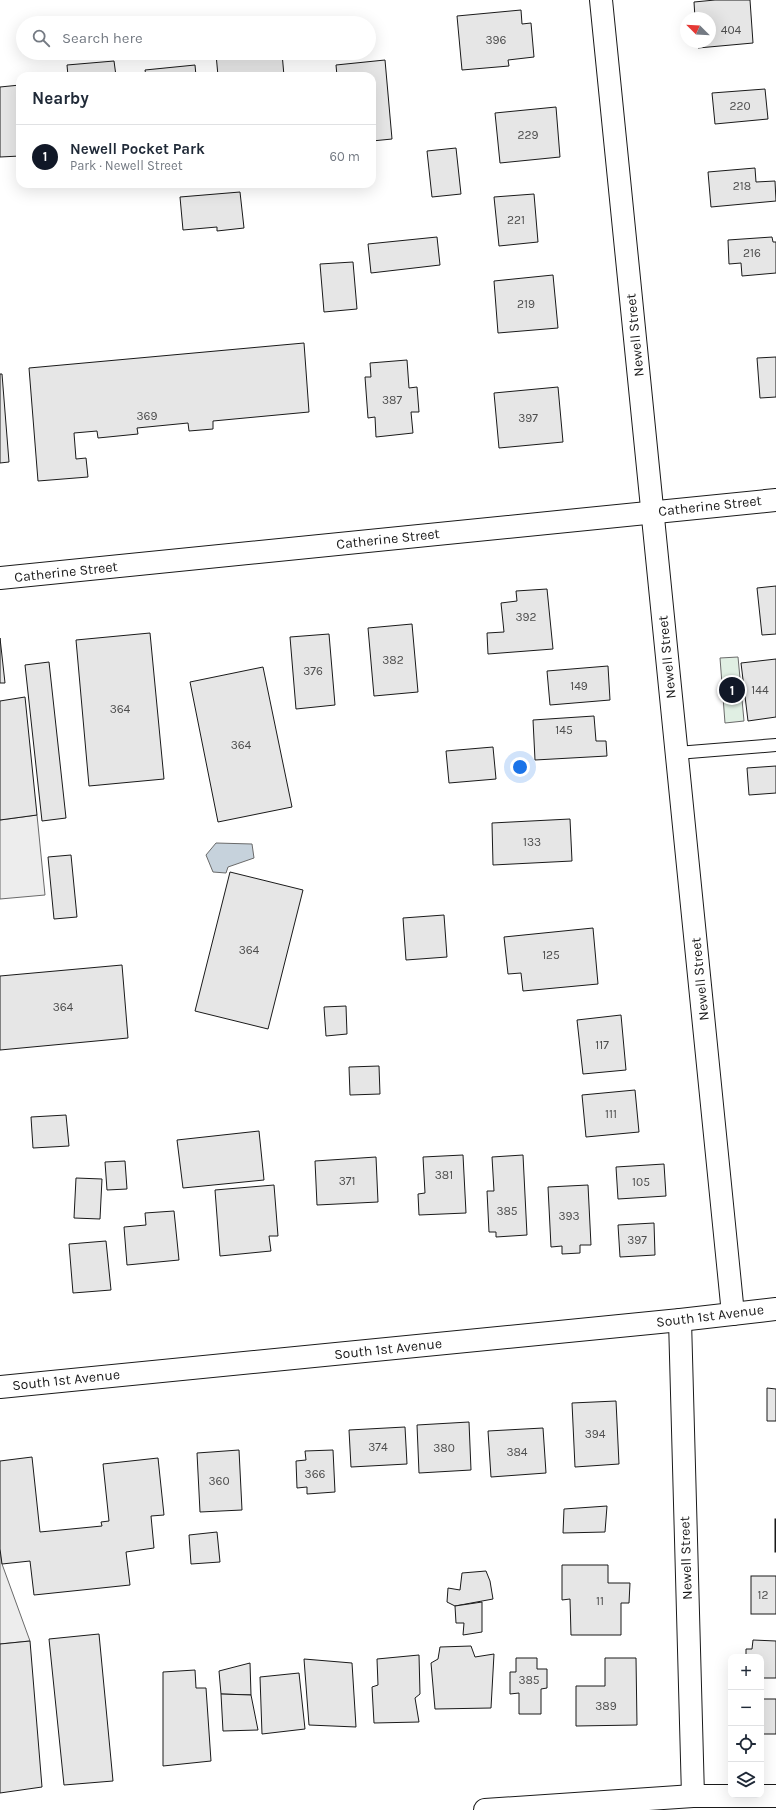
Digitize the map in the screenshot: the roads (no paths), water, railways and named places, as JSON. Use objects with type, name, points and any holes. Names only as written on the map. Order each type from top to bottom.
[{"type":"street","name":"Newell Street","points":[[601,0],[733,1314]]},
{"type":"street","name":"Catherine Street","points":[[0,578],[776,500]]},
{"type":"street","name":"South 1st Avenue","points":[[0,1387],[680,1320],[776,1309]]},
{"type":"street","name":"Newell Street","points":[[680,1320],[693,1796]]},
{"type":"street","points":[[485,1810],[693,1796],[776,1796]]},
{"type":"lane","points":[[677,754],[776,745]]},
{"type":"place","name":"Newell Pocket Park","points":[[732,690]]}]
